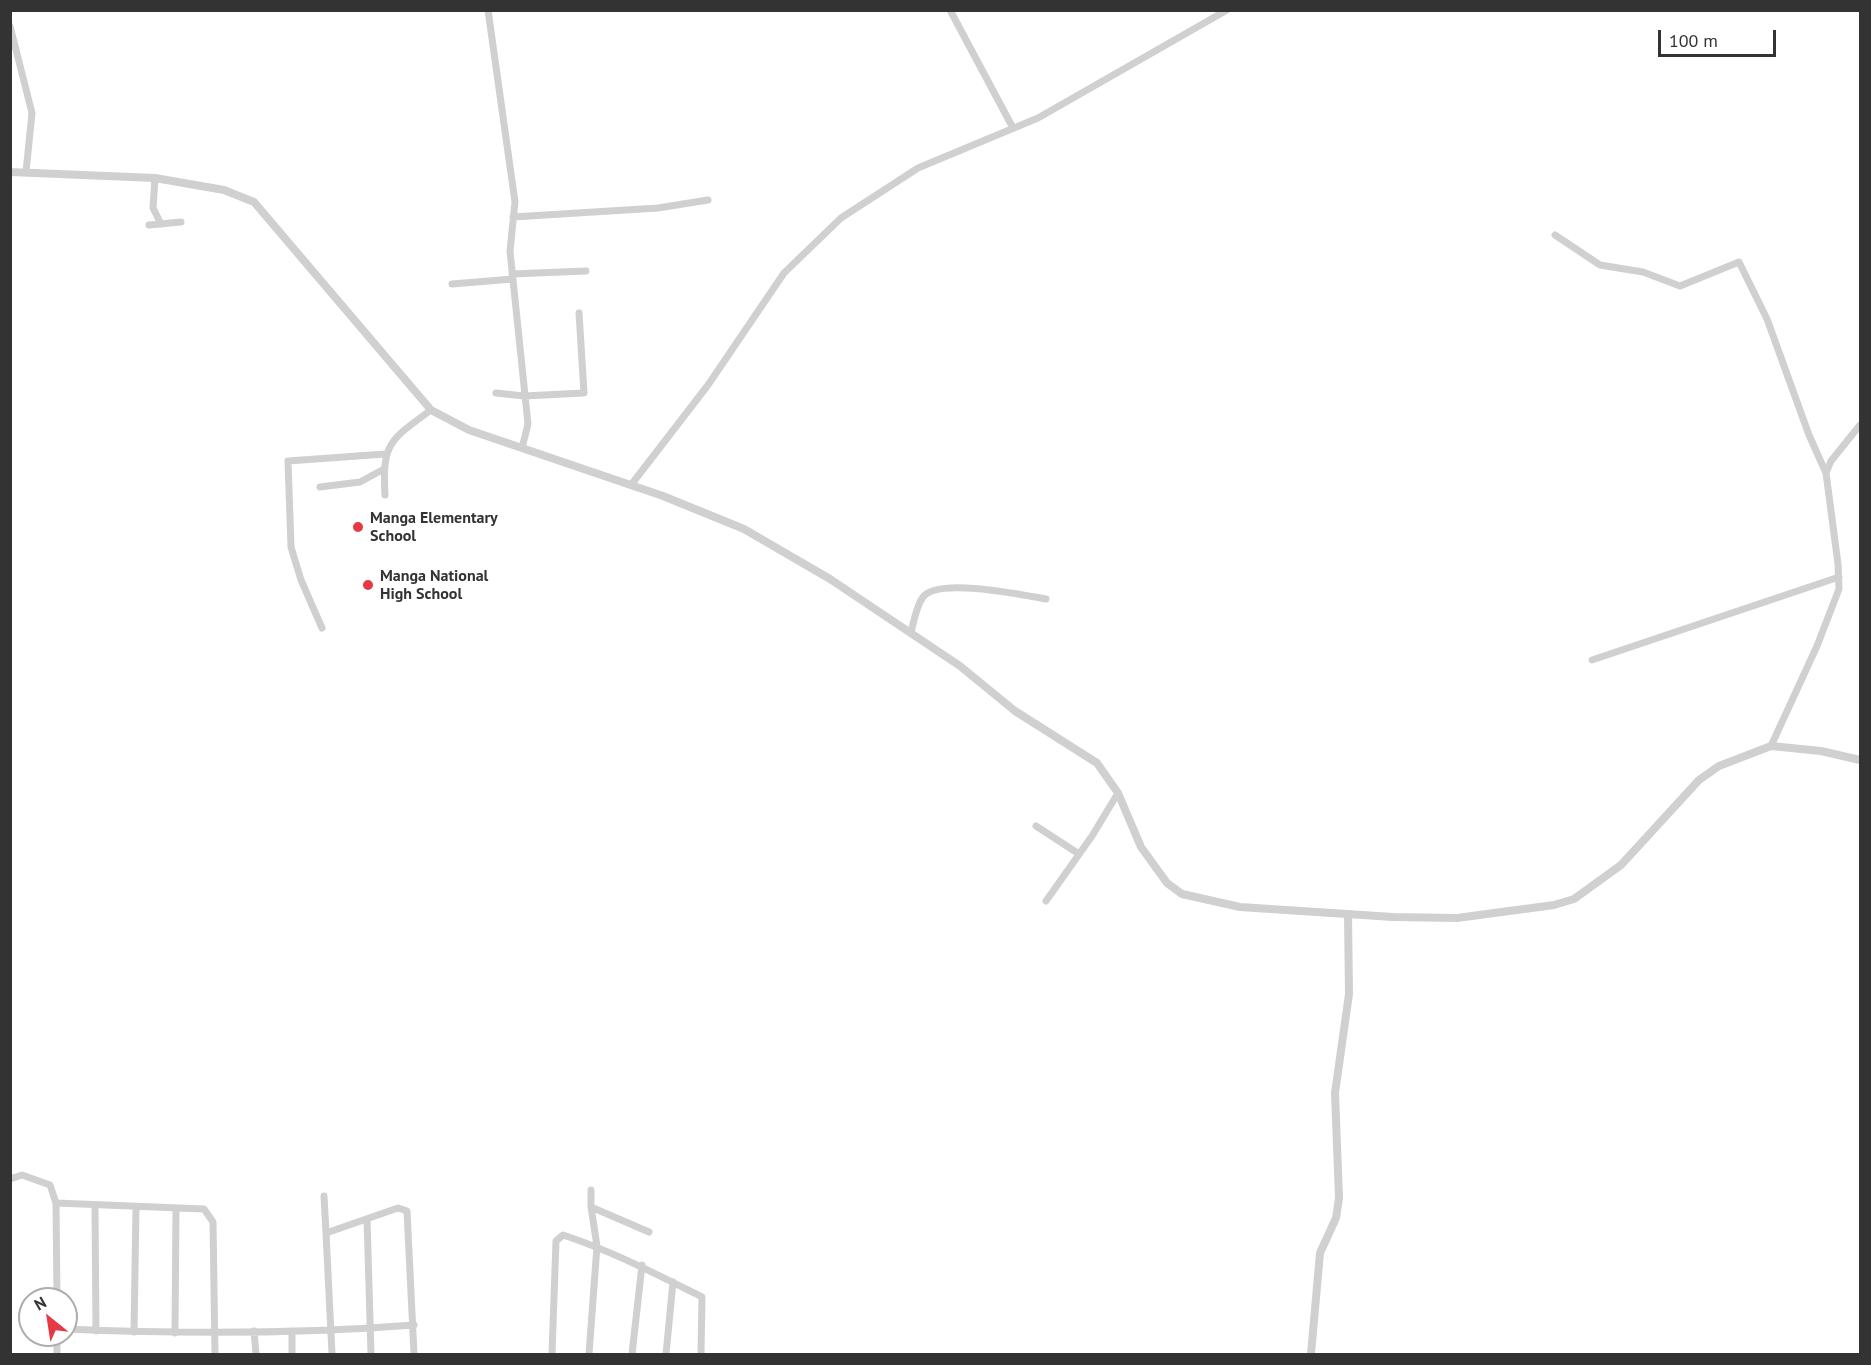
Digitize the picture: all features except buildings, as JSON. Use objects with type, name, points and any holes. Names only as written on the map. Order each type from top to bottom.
[{"type":"street","points":[[488,10],[514,202],[510,242],[528,424],[522,448]]},
{"type":"street","points":[[951,10],[1013,128]]},
{"type":"street","points":[[631,485],[708,385],[776,284],[816,240],[876,193],[918,168],[1056,108],[1227,10]]},
{"type":"street","points":[[10,26],[32,114],[26,172]]},
{"type":"street","points":[[10,172],[155,178],[238,194],[263,209],[431,410],[454,424],[631,485],[744,529],[784,550],[960,666],[1015,711],[1097,763],[1118,793],[1142,847],[1167,884],[1182,894],[1232,906],[1348,915],[1457,918],[1554,905],[1574,899],[1621,865],[1699,780],[1719,766],[1771,746],[1821,751],[1860,760]]},
{"type":"street","points":[[155,178],[153,208],[161,224]]},
{"type":"street","points":[[513,217],[658,208],[708,200]]},
{"type":"street","points":[[149,225],[181,222]]},
{"type":"street","points":[[1555,236],[1600,265],[1643,272],[1680,286],[1739,262],[1767,319],[1809,435],[1826,473],[1839,577],[1832,607],[1771,746]]},
{"type":"street","points":[[452,284],[513,276],[586,271]]},
{"type":"street","points":[[496,393],[524,396],[584,393],[579,313]]},
{"type":"street","points":[[386,495],[385,454],[396,437],[431,410]]},
{"type":"street","points":[[1826,473],[1831,461],[1860,425]]},
{"type":"street","points":[[322,628],[300,580],[291,547],[288,461],[385,454]]},
{"type":"street","points":[[320,487],[360,483],[384,470]]},
{"type":"street","points":[[1592,660],[1839,577]]},
{"type":"street","points":[[910,632],[921,599],[928,592],[968,587],[1046,598]]},
{"type":"street","points":[[1046,901],[1118,793]]},
{"type":"street","points":[[1036,826],[1079,854]]},
{"type":"street","points":[[1311,1354],[1320,1253],[1336,1218],[1339,1198],[1335,1093],[1349,994],[1348,915]]},
{"type":"street","points":[[10,1179],[22,1175],[50,1185],[56,1203],[57,1287]]},
{"type":"street","points":[[589,1354],[597,1246],[591,1207],[591,1190]]},
{"type":"street","points":[[324,1196],[332,1354]]},
{"type":"street","points":[[56,1203],[95,1207],[204,1209],[212,1217],[215,1354]]},
{"type":"street","points":[[95,1207],[96,1330]]},
{"type":"street","points":[[134,1332],[135,1207]]},
{"type":"street","points":[[591,1207],[649,1232]]},
{"type":"street","points":[[175,1333],[176,1208]]},
{"type":"street","points":[[326,1233],[398,1208],[407,1211],[414,1354]]},
{"type":"street","points":[[367,1219],[371,1354]]},
{"type":"street","points":[[552,1354],[557,1238],[563,1235],[642,1265],[703,1298],[701,1354]]},
{"type":"street","points":[[632,1354],[642,1265]]},
{"type":"street","points":[[666,1354],[673,1282]]},
{"type":"street","points":[[78,1329],[175,1333],[369,1329],[414,1325]]},
{"type":"street","points":[[254,1331],[256,1354]]},
{"type":"street","points":[[292,1331],[292,1354]]},
{"type":"place","name":"Manga Elementary School","points":[[358,527]]},
{"type":"place","name":"Manga National High School","points":[[368,585]]}]
